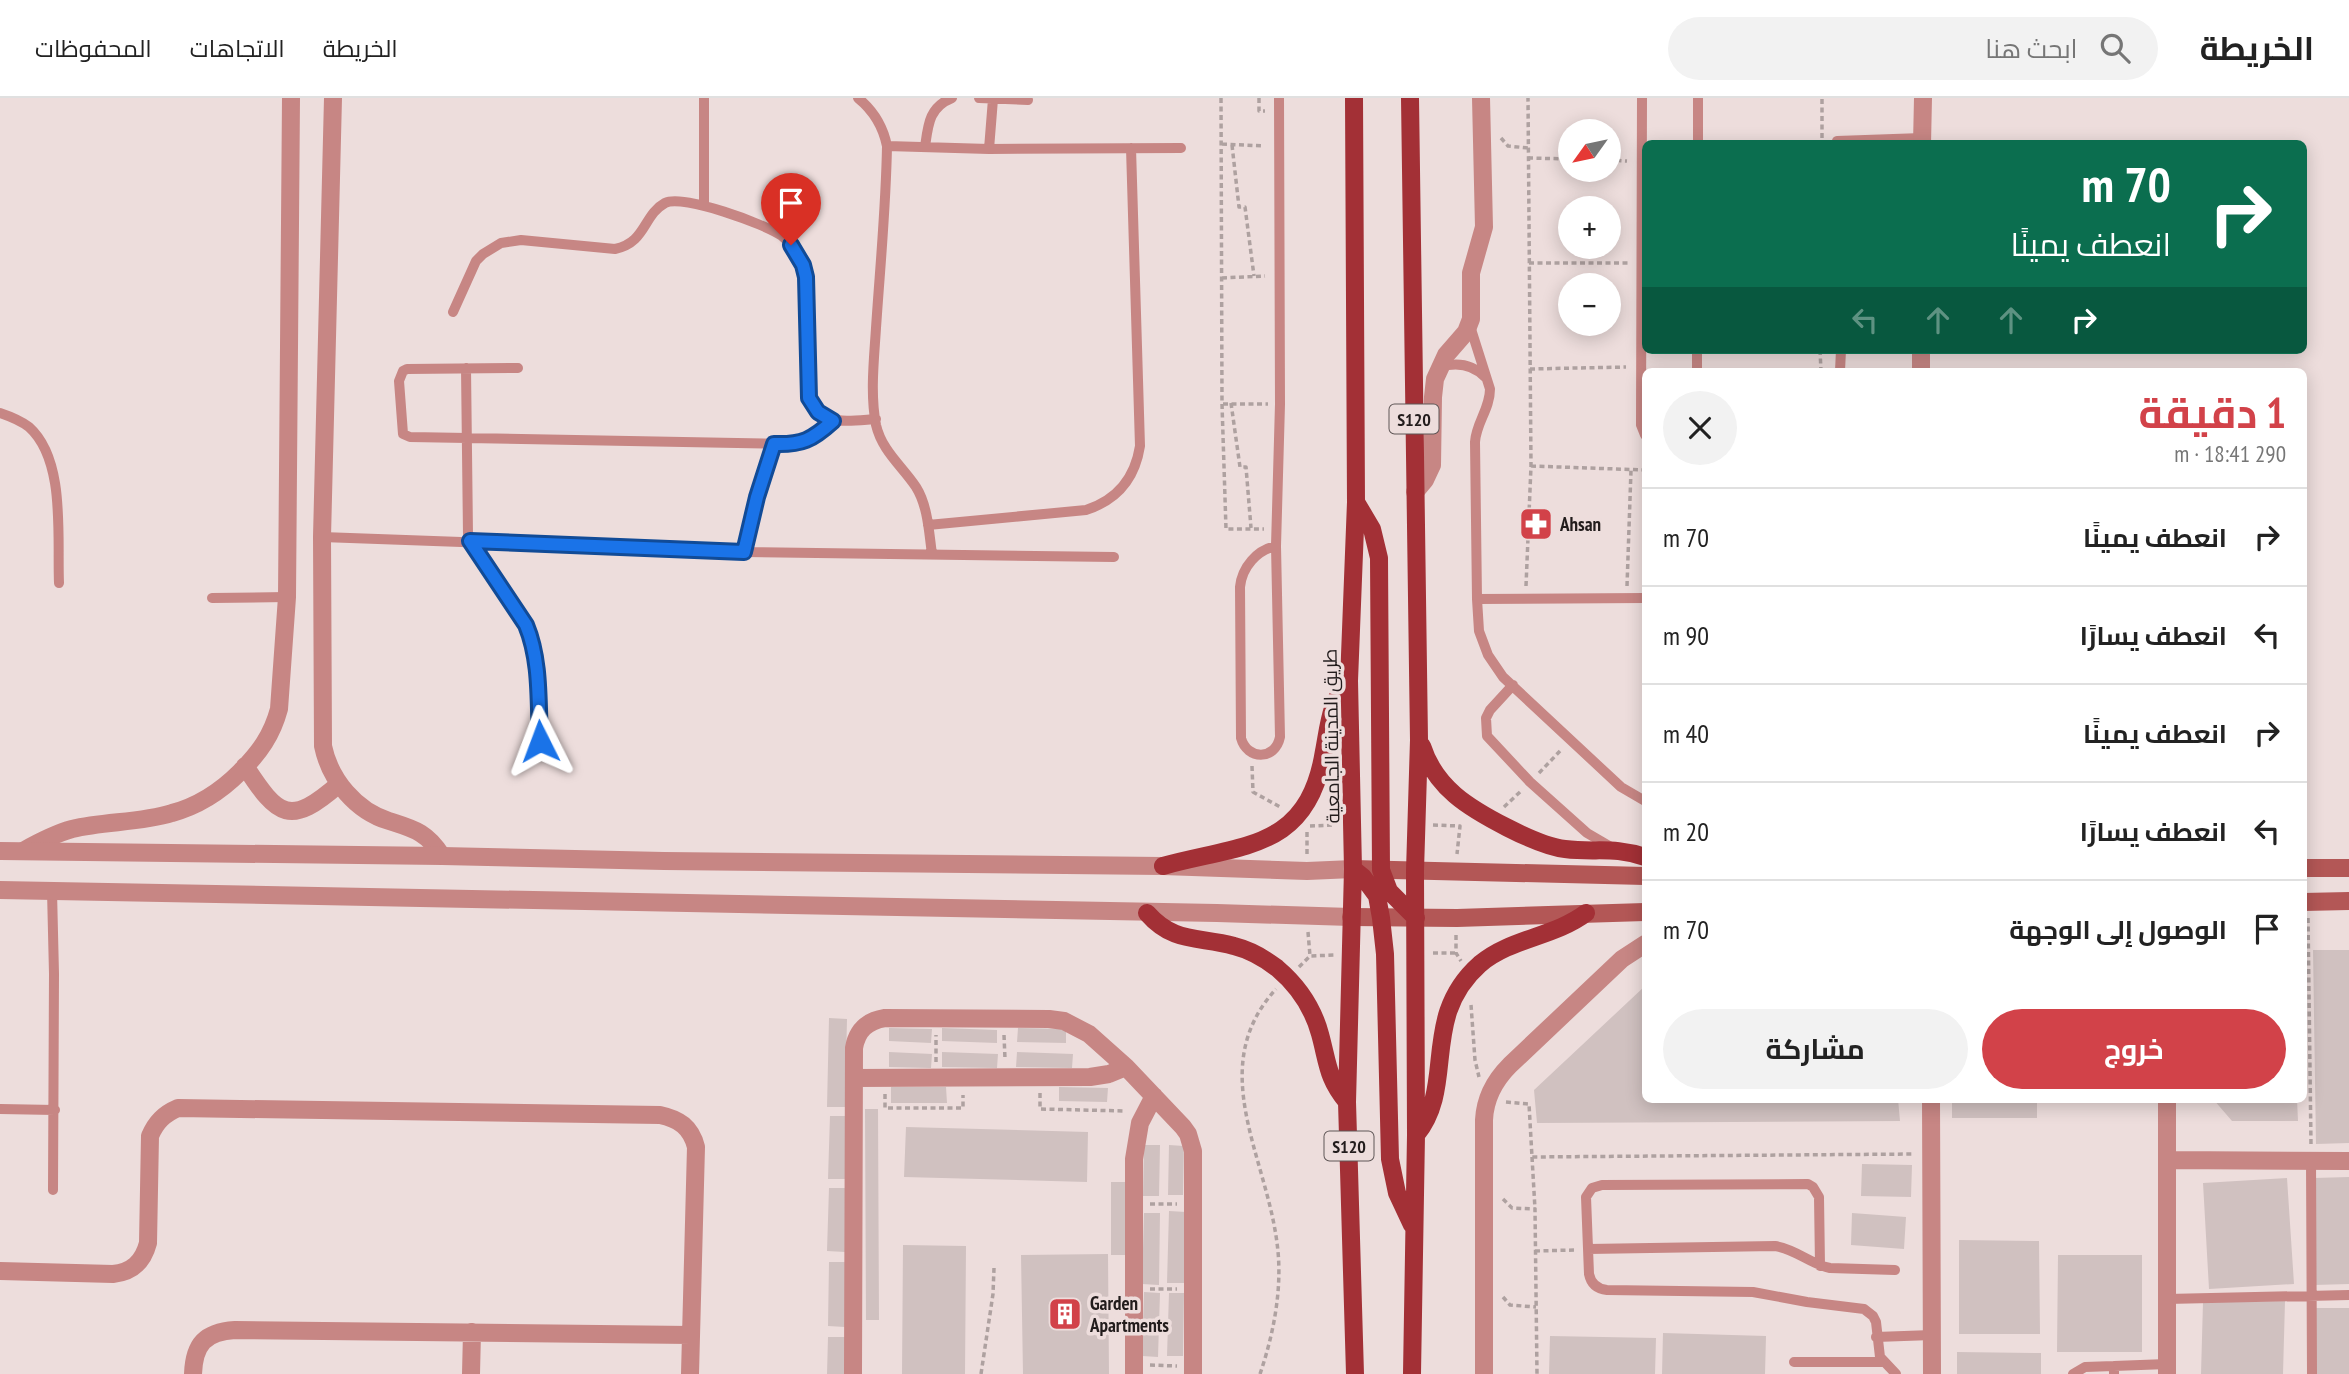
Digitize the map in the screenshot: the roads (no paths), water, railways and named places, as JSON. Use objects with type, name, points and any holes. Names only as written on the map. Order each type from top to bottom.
[{"type":"main road","name":"طريق المدينة الجامعية","points":[[1354,98],[1356,502],[1349,681],[1353,869],[1347,1102],[1355,1374]]},
{"type":"main road","name":"S120","points":[[1410,98],[1419,740]]},
{"type":"main road","points":[[1356,502],[1372,529],[1379,558],[1381,870],[1389,891],[1416,918]]},
{"type":"main road","points":[[1163,866],[1237,849],[1272,836],[1293,822],[1312,793],[1323,758],[1332,708],[1349,681]]},
{"type":"main road","points":[[1419,740],[1438,776],[1456,796],[1515,831],[1552,847],[1617,850],[1642,856]]},
{"type":"main road","points":[[1412,1374],[1416,1135],[1415,871],[1419,740]]},
{"type":"main road","points":[[2307,869],[2349,868]]},
{"type":"main road","points":[[1353,869],[1642,876]]},
{"type":"main road","points":[[1353,869],[1363,877],[1377,896],[1381,918],[1385,954],[1390,1159],[1397,1193],[1413,1226]]},
{"type":"main road","points":[[2307,902],[2349,901]]},
{"type":"main road","points":[[1351,917],[1416,918],[1642,912]]},
{"type":"main road","points":[[1147,913],[1157,924],[1178,936],[1249,950],[1287,978],[1299,991],[1315,1019],[1329,1074],[1347,1102]]},
{"type":"main road","points":[[1416,1135],[1423,1127],[1432,1107],[1446,1015],[1469,975],[1494,954],[1526,939],[1562,928],[1586,913]]},
{"type":"street","points":[[23,851],[57,833],[173,813],[215,793],[245,766],[268,740],[279,709],[287,597],[291,98]]},
{"type":"street","points":[[333,98],[322,537],[323,746],[328,765],[339,784],[359,804],[373,814],[421,833],[442,856]]},
{"type":"street","points":[[1415,492],[1432,465],[1433,397],[1440,367],[1470,326],[1471,273],[1484,227],[1481,98]]},
{"type":"street","points":[[1922,140],[1923,98]]},
{"type":"street","points":[[245,766],[264,795],[276,806],[295,811],[314,805],[339,784]]},
{"type":"street","points":[[0,851],[442,856],[664,862],[1163,866],[1307,871],[1353,869]]},
{"type":"street","points":[[0,890],[1351,917]]},
{"type":"street","points":[[1484,1374],[1484,1120],[1487,1100],[1496,1080],[1510,1065],[1622,959],[1642,946]]},
{"type":"street","points":[[853,1374],[856,1039],[867,1023],[885,1018],[1049,1019],[1077,1027],[1089,1034],[1126,1067],[1150,1104],[1183,1127],[1193,1152],[1193,1370]]},
{"type":"street","points":[[854,1078],[1100,1077],[1126,1067]]},
{"type":"street","points":[[1931,1103],[1932,1374]]},
{"type":"street","points":[[2167,1103],[2167,1369]]},
{"type":"street","points":[[1134,1369],[1135,1147],[1150,1104]]},
{"type":"street","points":[[0,1271],[113,1274],[136,1266],[148,1244],[150,1136],[164,1115],[178,1108],[660,1115],[674,1118],[685,1126],[693,1136],[696,1147],[691,1374]]},
{"type":"street","points":[[2167,1160],[2349,1161]]},
{"type":"street","points":[[193,1374],[196,1351],[202,1342],[223,1331],[691,1335]]},
{"type":"street","points":[[471,1374],[472,1332]]},
{"type":"lane","points":[[704,98],[704,206]]},
{"type":"lane","points":[[858,98],[876,115],[885,132],[887,146],[874,361],[876,419],[883,445],[918,489],[928,525],[932,554]]},
{"type":"lane","points":[[925,147],[932,112],[951,98]]},
{"type":"lane","points":[[979,98],[1028,100]]},
{"type":"lane","points":[[1276,546],[1264,550],[1251,561],[1240,580],[1241,738],[1251,753],[1257,755],[1270,753],[1280,737],[1276,546],[1280,404],[1279,98]]},
{"type":"lane","points":[[1642,98],[1642,428]]},
{"type":"lane","points":[[1698,98],[1698,140]]},
{"type":"lane","points":[[989,149],[993,99]]},
{"type":"lane","points":[[887,146],[989,149],[1181,148]]},
{"type":"lane","points":[[928,525],[1086,510],[1098,506],[1119,492],[1134,472],[1140,446],[1131,148]]},
{"type":"lane","points":[[453,312],[476,261],[500,243],[521,240],[615,249],[634,242],[657,210],[665,204],[683,201],[704,206],[773,230],[791,245],[798,254],[806,277],[809,398],[818,412],[833,421],[876,419]]},
{"type":"lane","points":[[1470,326],[1490,389],[1490,399],[1476,430],[1475,442],[1477,599],[1479,631],[1483,643],[1495,666],[1513,685],[1621,787],[1642,799]]},
{"type":"lane","points":[[1440,367],[1460,364],[1471,367],[1487,380]]},
{"type":"lane","points":[[466,368],[470,541],[522,618],[532,639],[536,654],[540,741]]},
{"type":"lane","points":[[518,368],[407,369],[399,381],[401,432],[404,436],[774,444],[803,442],[833,421]]},
{"type":"lane","points":[[0,413],[28,426],[51,461],[56,481],[59,583]]},
{"type":"lane","points":[[744,552],[762,479],[774,444]]},
{"type":"lane","points":[[322,537],[744,552],[1114,556]]},
{"type":"lane","points":[[212,598],[287,597]]},
{"type":"lane","points":[[1477,599],[1642,598]]},
{"type":"lane","points":[[1513,685],[1490,710],[1485,727],[1488,736],[1530,782],[1587,833],[1617,850]]},
{"type":"lane","points":[[52,891],[55,1110],[53,1190]]},
{"type":"lane","points":[[0,1109],[55,1110]]},
{"type":"lane","points":[[2311,1161],[2312,1374]]},
{"type":"lane","points":[[1820,1266],[1819,1197],[1813,1187],[1803,1183],[1597,1185],[1588,1191],[1586,1197],[1590,1279],[1602,1289],[1753,1292],[1807,1302],[1864,1308],[1874,1316],[1878,1351],[1883,1362],[1896,1374]]},
{"type":"lane","points":[[1588,1250],[1775,1246],[1794,1251],[1820,1266],[1895,1270]]},
{"type":"lane","points":[[2167,1300],[2349,1295]]},
{"type":"lane","points":[[1876,1337],[1932,1335]]},
{"type":"lane","points":[[1794,1362],[1883,1362]]},
{"type":"lane","points":[[2073,1374],[2085,1367],[2114,1370],[2167,1369]]},
{"type":"place","name":"Ahsan","points":[[1536,524]]},
{"type":"place","name":"Garden Apartments","points":[[1065,1314]]}]
